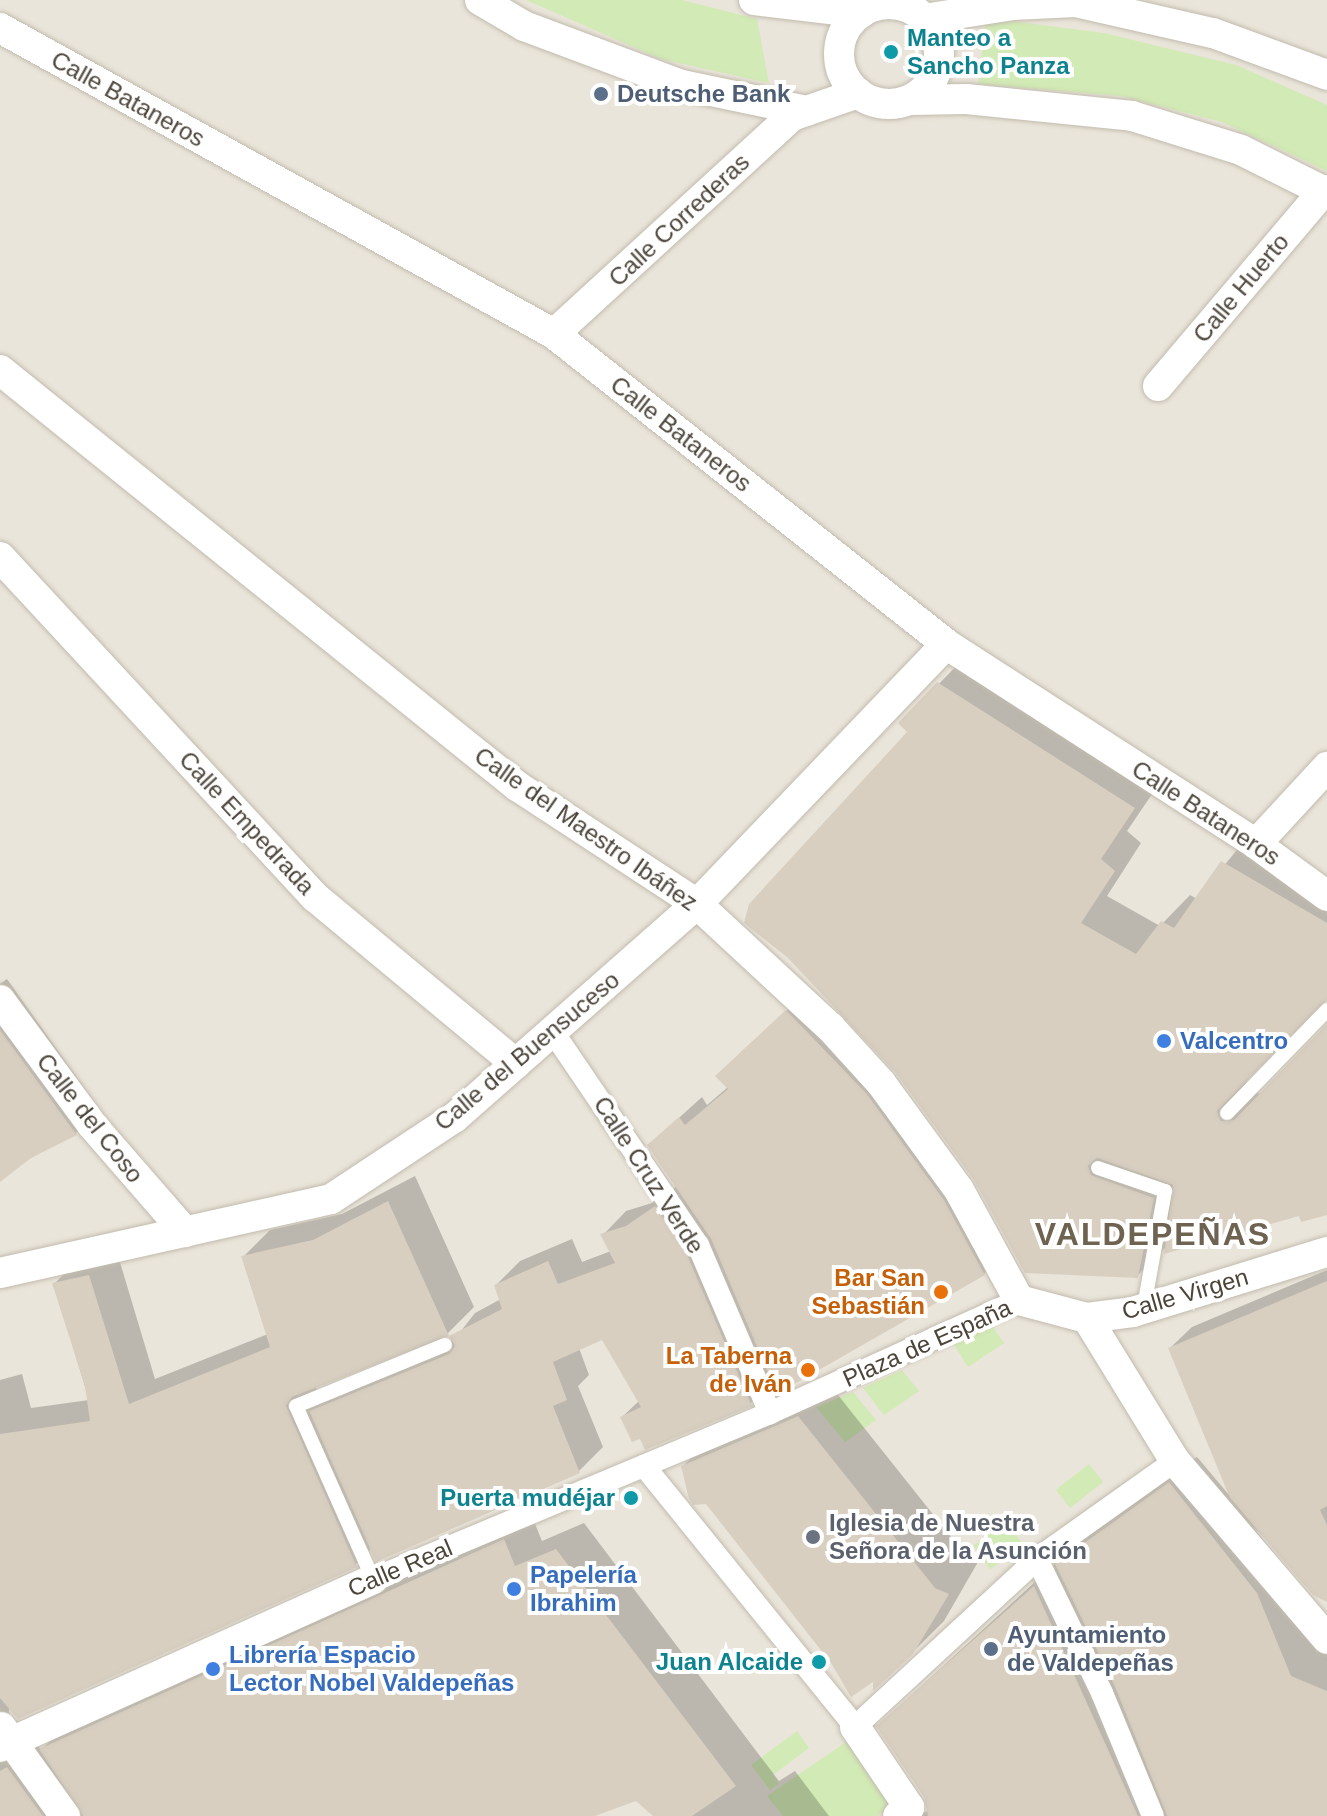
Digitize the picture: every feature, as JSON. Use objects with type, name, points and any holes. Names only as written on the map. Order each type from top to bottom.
[{"type":"street","points":[[480,0],[524,26],[682,85],[806,111]]},
{"type":"street","points":[[754,0],[861,13],[887,4],[924,10],[1076,1],[1213,33],[1327,75]]},
{"type":"street","points":[[910,100],[928,85],[938,63],[934,32],[924,10]]},
{"type":"street","points":[[861,13],[842,37],[839,53],[847,82],[858,93],[883,104],[966,99],[1132,116],[1241,150],[1325,192]]},
{"type":"street","name":"Calle Bataneros","points":[[0,28],[554,334],[946,644],[1256,844],[1327,896]]},
{"type":"street","name":"Calle Correderas","points":[[554,334],[792,116],[858,93]]},
{"type":"street","name":"Calle Huerto","points":[[1158,386],[1325,192]]},
{"type":"street","name":"Calle del Maestro Ibáñez","points":[[0,370],[517,786],[697,904],[830,1027],[881,1083],[959,1190],[1019,1300]]},
{"type":"street","name":"Calle Empedrada","points":[[0,557],[315,897],[516,1064]]},
{"type":"street","name":"Calle del Buensuceso","points":[[0,1273],[331,1199],[454,1118],[697,904],[946,644]]},
{"type":"street","points":[[1256,844],[1327,767]]},
{"type":"street","name":"Calle del Coso","points":[[0,1000],[92,1125],[185,1232]]},
{"type":"street","name":"Calle Cruz Verde","points":[[553,1032],[698,1245],[770,1413]]},
{"type":"street","name":"Calle Virgen","points":[[1087,1318],[1144,1307],[1327,1252]]},
{"type":"street","name":"Plaza de España","points":[[803,1399],[1019,1300],[1087,1318]]},
{"type":"street","points":[[1087,1318],[1175,1461],[1321,1626]]},
{"type":"street","name":"Calle Real","points":[[3,1739],[373,1579],[803,1399]]},
{"type":"street","points":[[855,1727],[1037,1559],[1175,1461]]},
{"type":"street","points":[[644,1466],[855,1727],[907,1813]]},
{"type":"street","points":[[1037,1559],[1102,1693],[1153,1816]]},
{"type":"street","points":[[3,1739],[65,1816]]},
{"type":"lane","points":[[1227,1113],[1327,1010]]},
{"type":"lane","points":[[1098,1168],[1165,1191],[1144,1307]]},
{"type":"lane","points":[[373,1579],[296,1406],[445,1345]]},
{"type":"shaded area","points":[[0,0],[1327,0],[1327,1816],[0,1816]]},
{"type":"green space","points":[[526,0],[682,0],[757,19],[769,83],[661,59]]},
{"type":"green space","points":[[986,18],[1104,33],[1236,65],[1327,105],[1327,171],[1222,122],[1120,96],[978,84]]},
{"type":"green space","points":[[992,1326],[1004,1343],[968,1367],[953,1343]]},
{"type":"green space","points":[[902,1370],[919,1391],[884,1415],[863,1388]]},
{"type":"green space","points":[[853,1392],[876,1420],[845,1442],[816,1407]]},
{"type":"green space","points":[[1089,1464],[1103,1482],[1070,1508],[1056,1490]]},
{"type":"green space","points":[[1007,1522],[1024,1546],[990,1569],[973,1546]]},
{"type":"green space","points":[[797,1731],[809,1748],[773,1775],[779,1784],[770,1790],[751,1765]]},
{"type":"green space","points":[[849,1740],[893,1804],[878,1816],[783,1816],[767,1796]]},
{"type":"building","points":[[937,682],[1135,808],[1101,859],[1115,871],[1081,923],[1136,954],[1161,921],[1174,928],[1221,861],[1327,923],[1327,1000],[1217,1111],[1221,1121],[1234,1120],[1327,1024],[1327,1215],[1301,1222],[1299,1216],[1164,1254],[1173,1185],[1097,1158],[1088,1166],[1091,1175],[1154,1198],[1138,1278],[1025,1273],[974,1180],[895,1072],[788,958],[744,923],[749,904],[907,732],[898,723]]},
{"type":"building","points":[[786,1010],[867,1094],[944,1200],[985,1275],[777,1394],[711,1239],[647,1145],[679,1117],[685,1125],[728,1089],[715,1076]]},
{"type":"building","points":[[0,1030],[77,1135],[31,1158],[0,1182]]},
{"type":"building","points":[[388,1201],[449,1336],[292,1397],[286,1406],[357,1567],[18,1719],[0,1698],[0,1434],[90,1421],[85,1386],[52,1283],[89,1275],[129,1404],[270,1347],[241,1256],[313,1240]]},
{"type":"building","points":[[655,1206],[686,1252],[752,1406],[645,1450],[640,1439],[632,1442],[620,1417],[641,1407],[602,1340],[553,1362],[567,1400],[553,1406],[580,1473],[376,1562],[309,1411],[449,1354],[455,1346],[449,1336],[502,1309],[494,1285],[548,1261],[558,1284],[615,1263],[600,1234],[626,1226]]},
{"type":"building","points":[[1327,1281],[1327,1506],[1320,1510],[1327,1525],[1327,1602],[1313,1595],[1230,1498],[1168,1348]]},
{"type":"building","name":"Iglesia de Nuestra Señora de la Asunción","points":[[798,1416],[935,1588],[949,1594],[913,1654],[873,1691],[873,1682],[851,1697],[831,1663],[706,1504],[693,1505],[681,1466]]},
{"type":"building","points":[[1169,1482],[1257,1593],[1291,1676],[1327,1691],[1327,1816],[1167,1816],[1115,1687],[1055,1564]]},
{"type":"building","points":[[504,1539],[515,1566],[556,1549],[736,1786],[692,1816],[653,1816],[636,1801],[595,1816],[83,1816],[39,1749]]},
{"type":"building","points":[[1034,1586],[1138,1816],[928,1816],[924,1797],[876,1726]]},
{"type":"building","points":[[7,1767],[43,1816],[0,1816],[0,1771]]},
{"type":"place","name":"Manteo a Sancho Panza","points":[[891,52]]},
{"type":"place","name":"Deutsche Bank","points":[[601,94]]},
{"type":"place","name":"Valcentro","points":[[1164,1041]]},
{"type":"place","name":"Bar San Sebastián","points":[[941,1292]]},
{"type":"place","name":"La Taberna de Iván","points":[[808,1370]]},
{"type":"place","name":"Puerta mudéjar","points":[[631,1498]]},
{"type":"place","name":"Iglesia de Nuestra Señora de la Asunción","points":[[813,1537]]},
{"type":"place","name":"Papelería Ibrahim","points":[[514,1589]]},
{"type":"place","name":"Ayuntamiento de Valdepeñas","points":[[991,1649]]},
{"type":"place","name":"Juan Alcaide","points":[[819,1662]]},
{"type":"place","name":"Librería Espacio Lector Nobel Valdepeñas","points":[[213,1669]]},
{"type":"district","name":"VALDEPEÑAS","points":[[1153,1234]]}]
